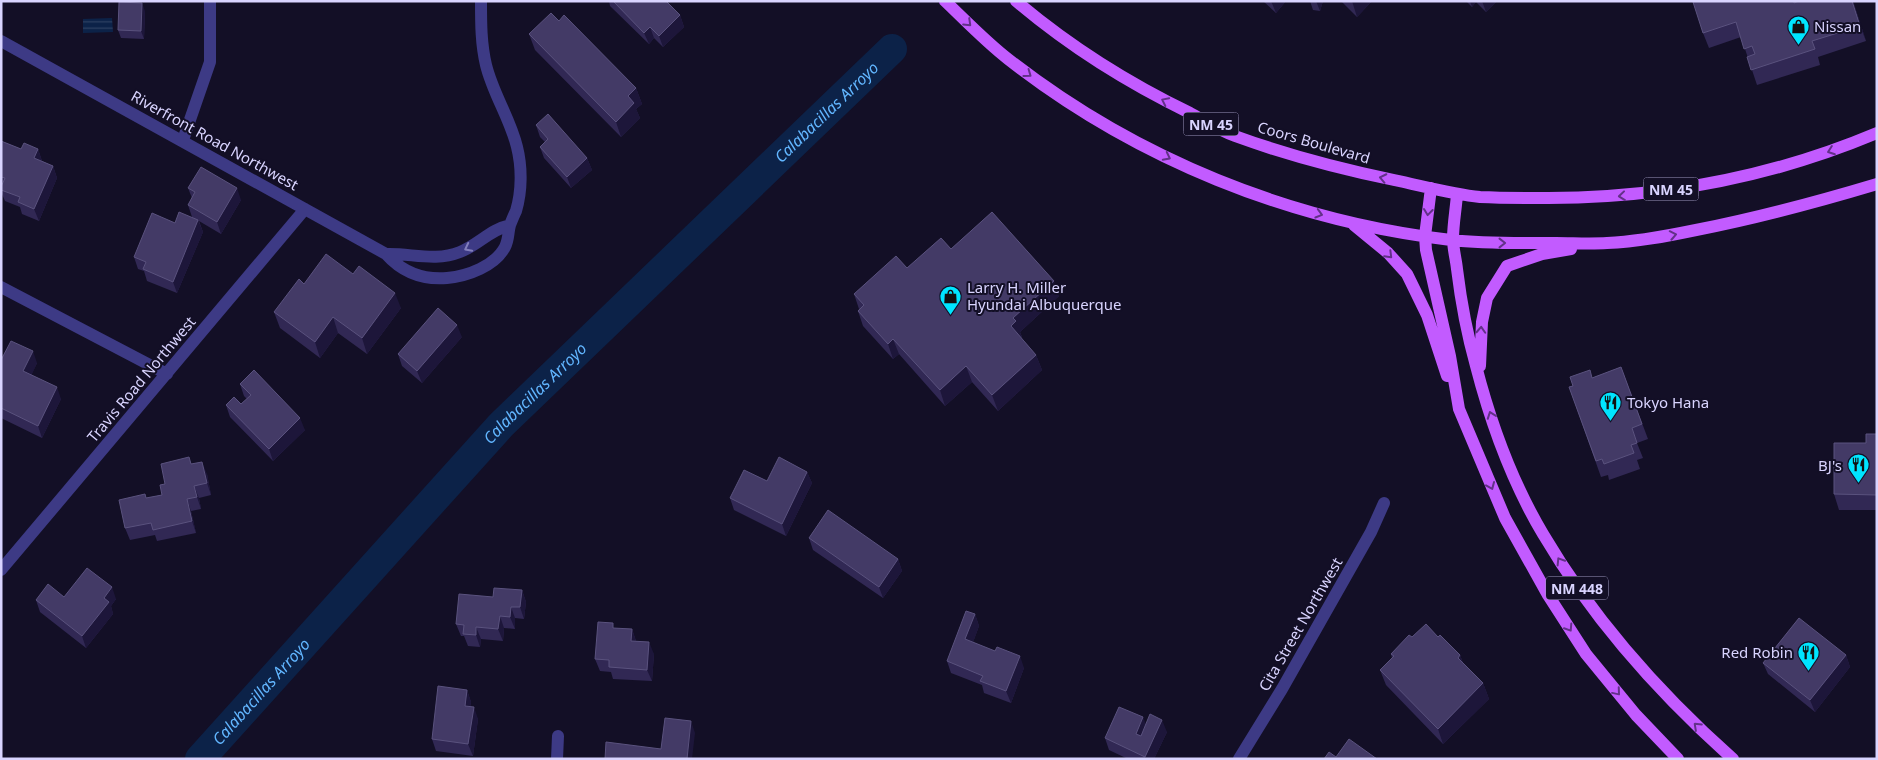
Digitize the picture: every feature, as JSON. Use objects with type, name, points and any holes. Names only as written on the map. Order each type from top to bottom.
[{"type":"main road","points":[[945,1],[990,44],[1050,90],[1100,122],[1192,170],[1264,198],[1352,224],[1453,240],[1493,243],[1607,243]]},
{"type":"main road","name":"Coors Boulevard","points":[[1017,2],[1085,53],[1143,90],[1234,135],[1337,168],[1458,194]]},
{"type":"main road","name":"NM 45","points":[[1458,194],[1480,197],[1580,198],[1657,191],[1720,181],[1777,168],[1816,156],[1877,133]]},
{"type":"main road","points":[[1479,378],[1482,322],[1487,298],[1507,266],[1542,254],[1607,243],[1661,237],[1729,224],[1877,184]]},
{"type":"main road","name":"NM 448","points":[[1431,188],[1425,236],[1426,250],[1450,356],[1459,409],[1505,518],[1548,595],[1596,666],[1636,715],[1678,759]]},
{"type":"main road","name":"NM 448","points":[[1458,194],[1453,240],[1461,304],[1479,378],[1515,479],[1542,533],[1574,584],[1668,698],[1733,759]]},
{"type":"main road","points":[[1352,224],[1388,253],[1407,274],[1427,315],[1459,409]]},
{"type":"street","points":[[183,140],[210,62],[210,1]]},
{"type":"street","points":[[386,254],[430,257],[458,253],[472,247],[501,227],[510,225],[516,210],[519,194],[520,162],[513,135],[491,83],[483,54],[481,1]]},
{"type":"street","name":"Riverfront Road Northwest","points":[[1,41],[386,254],[410,273],[433,278],[447,278],[475,271],[491,262],[505,248],[510,225]]},
{"type":"street","name":"Travis Road Northwest","points":[[1,570],[305,209]]},
{"type":"street","points":[[1,287],[167,374]]},
{"type":"street","name":"Cita Street Northwest","points":[[1239,759],[1282,689],[1371,532],[1384,503]]},
{"type":"street","points":[[557,759],[558,736]]},
{"type":"water","points":[[112,18],[113,32],[83,33],[83,19]]},
{"type":"building","points":[[613,1],[666,1],[680,15],[659,36],[650,27],[644,33]]},
{"type":"building","name":"Nissan","points":[[1794,1],[1794,3],[1799,1],[1852,1],[1860,26],[1812,41],[1815,49],[1751,70],[1747,57],[1755,54],[1752,46],[1744,49],[1736,22],[1703,33],[1693,2]]},
{"type":"building","points":[[119,2],[142,3],[141,31],[118,30]]},
{"type":"building","points":[[551,13],[559,21],[564,15],[636,88],[628,96],[634,103],[616,122],[529,34]]},
{"type":"building","points":[[548,114],[587,158],[567,177],[540,147],[548,139],[536,125]]},
{"type":"building","points":[[1,141],[21,149],[24,143],[38,149],[34,158],[53,166],[34,209],[18,202],[20,197],[1,190],[5,178],[1,177]]},
{"type":"building","points":[[201,167],[237,188],[217,222],[188,205],[195,192],[188,188]]},
{"type":"building","points":[[179,212],[198,220],[173,282],[143,269],[146,262],[134,257],[152,213],[175,223]]},
{"type":"building","name":"Larry H. Miller Hyundai Albuquerque","points":[[992,212],[1054,281],[1013,318],[1016,321],[1011,326],[1036,355],[992,395],[966,366],[940,390],[893,339],[888,344],[858,311],[864,305],[854,294],[896,256],[907,268],[941,238],[951,249]]},
{"type":"building","points":[[326,254],[353,274],[359,266],[395,293],[362,338],[333,317],[315,342],[274,312],[299,279],[304,284]]},
{"type":"building","points":[[438,308],[457,325],[417,371],[398,354]]},
{"type":"building","points":[[11,341],[33,351],[23,371],[57,387],[38,426],[1,408],[1,360]]},
{"type":"building","name":"Tokyo Hana","points":[[1621,367],[1642,424],[1632,428],[1637,443],[1631,445],[1634,453],[1604,464],[1602,459],[1596,461],[1569,387],[1573,386],[1570,377],[1590,370],[1592,378]]},
{"type":"building","points":[[254,370],[300,418],[269,449],[226,405],[234,397],[241,404],[251,395],[240,384]]},
{"type":"building","name":"BJ's","points":[[1866,434],[1877,434],[1877,495],[1834,494],[1834,443],[1866,443]]},
{"type":"building","points":[[189,457],[191,464],[202,462],[207,483],[194,486],[197,497],[187,499],[192,521],[153,530],[151,523],[125,528],[119,500],[145,494],[146,498],[162,495],[160,485],[165,484],[161,464]]},
{"type":"building","points":[[779,457],[807,472],[782,524],[730,498],[744,470],[767,481]]},
{"type":"building","points":[[828,510],[898,559],[879,587],[809,538]]},
{"type":"building","points":[[87,568],[112,587],[104,598],[109,602],[82,636],[36,600],[48,584],[64,597]]},
{"type":"building","points":[[494,588],[522,590],[520,607],[511,607],[510,617],[500,616],[498,629],[476,627],[476,635],[463,634],[464,625],[456,624],[459,594],[493,597]]},
{"type":"building","points":[[966,611],[975,614],[965,639],[995,651],[997,647],[1020,656],[1006,691],[980,681],[983,676],[947,661]]},
{"type":"building","name":"Red Robin","points":[[1799,618],[1846,655],[1810,700],[1763,663]]},
{"type":"building","points":[[598,622],[613,623],[613,628],[632,629],[631,641],[649,642],[647,670],[609,667],[609,660],[595,659]]},
{"type":"building","points":[[1426,624],[1438,637],[1440,635],[1460,655],[1458,658],[1483,683],[1438,729],[1380,670],[1394,656],[1391,654],[1409,635],[1412,637]]},
{"type":"building","points":[[438,686],[467,690],[465,706],[474,707],[468,744],[432,739]]},
{"type":"building","points":[[1119,707],[1143,717],[1136,734],[1141,736],[1150,714],[1162,720],[1145,757],[1105,738]]},
{"type":"building","points":[[665,718],[691,721],[687,759],[605,759],[606,742],[661,749]]},
{"type":"building","points":[[1349,739],[1377,759],[1324,759],[1329,752],[1336,757]]},
{"type":"waterway","name":"Calabacillas Arroyo","points":[[200,759],[501,425],[892,49]]},
{"type":"place","name":"Nissan","points":[[1798,45]]},
{"type":"place","name":"Larry H. Miller Hyundai Albuquerque","points":[[951,315]]},
{"type":"place","name":"Tokyo Hana","points":[[1611,421]]},
{"type":"place","name":"BJ's","points":[[1858,484]]},
{"type":"place","name":"Red Robin","points":[[1809,671]]}]
